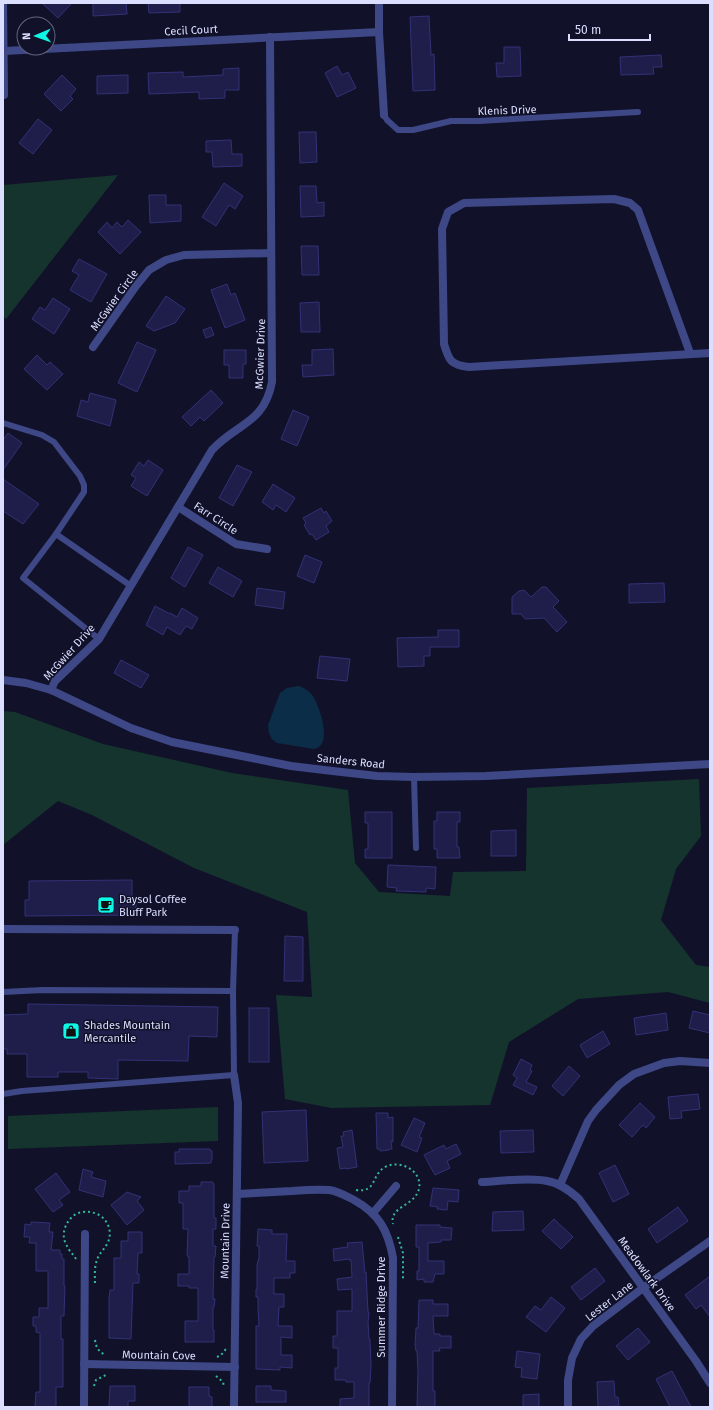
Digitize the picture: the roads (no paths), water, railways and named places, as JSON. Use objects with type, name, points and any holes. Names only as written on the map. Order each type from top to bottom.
[{"type":"street","points":[[3,3],[4,95]]},
{"type":"street","points":[[379,3],[379,32],[384,115]]},
{"type":"street","name":"Cecil Court","points":[[4,51],[379,32]]},
{"type":"street","name":"McGwier Drive","points":[[51,690],[55,681],[98,639],[212,450],[224,437],[248,423],[258,414],[270,394],[272,382],[270,37]]},
{"type":"street","points":[[690,353],[638,210],[630,203],[614,198],[464,203],[448,212],[442,229],[444,344],[449,359],[456,365],[469,367],[710,353]]},
{"type":"street","name":"McGwier Circle","points":[[93,347],[143,277],[158,264],[174,257],[184,255],[271,253]]},
{"type":"street","name":"Farr Circle","points":[[178,507],[236,544],[267,549]]},
{"type":"street","name":"Sanders Road","points":[[3,680],[51,690],[131,728],[172,742],[291,766],[376,776],[414,777],[486,776],[710,764]]},
{"type":"street","points":[[3,929],[235,930]]},
{"type":"street","points":[[482,1182],[547,1181],[560,1185],[588,1121],[619,1085],[634,1074],[664,1063],[687,1061],[710,1063]]},
{"type":"street","name":"Mountain Drive","points":[[234,1075],[238,1103],[234,1407]]},
{"type":"street","name":"Meadowlark Drive","points":[[560,1185],[571,1191],[579,1200],[644,1288],[710,1383]]},
{"type":"street","points":[[373,1213],[396,1186]]},
{"type":"street","name":"Summer Ridge Drive","points":[[237,1194],[329,1190],[340,1193],[376,1216],[390,1240],[393,1258],[392,1407]]},
{"type":"street","points":[[84,1407],[85,1234]]},
{"type":"street","name":"Lester Lane","points":[[568,1407],[568,1380],[572,1358],[581,1339],[593,1326],[710,1241]]},
{"type":"street","name":"Mountain Cove","points":[[84,1364],[234,1367]]},
{"type":"lane","name":"Klenis Drive","points":[[384,115],[387,120],[398,130],[413,130],[451,121],[480,121],[638,112]]},
{"type":"lane","points":[[3,423],[42,435],[54,442],[80,476],[84,485],[84,492],[56,534],[22,578],[98,639]]},
{"type":"lane","points":[[56,534],[131,586]]},
{"type":"lane","points":[[414,777],[416,848]]},
{"type":"lane","points":[[3,1094],[22,1091],[234,1075],[233,991],[235,930]]},
{"type":"lane","points":[[3,992],[43,990],[233,991]]},
{"type":"water","points":[[299,686],[306,689],[315,699],[322,720],[324,728],[323,742],[315,749],[277,743],[272,739],[269,733],[268,725],[280,693],[287,688]]},
{"type":"place","name":"Daysol Coffee Bluff Park","points":[[106,905]]},
{"type":"place","name":"Shades Mountain Mercantile","points":[[71,1031]]}]
